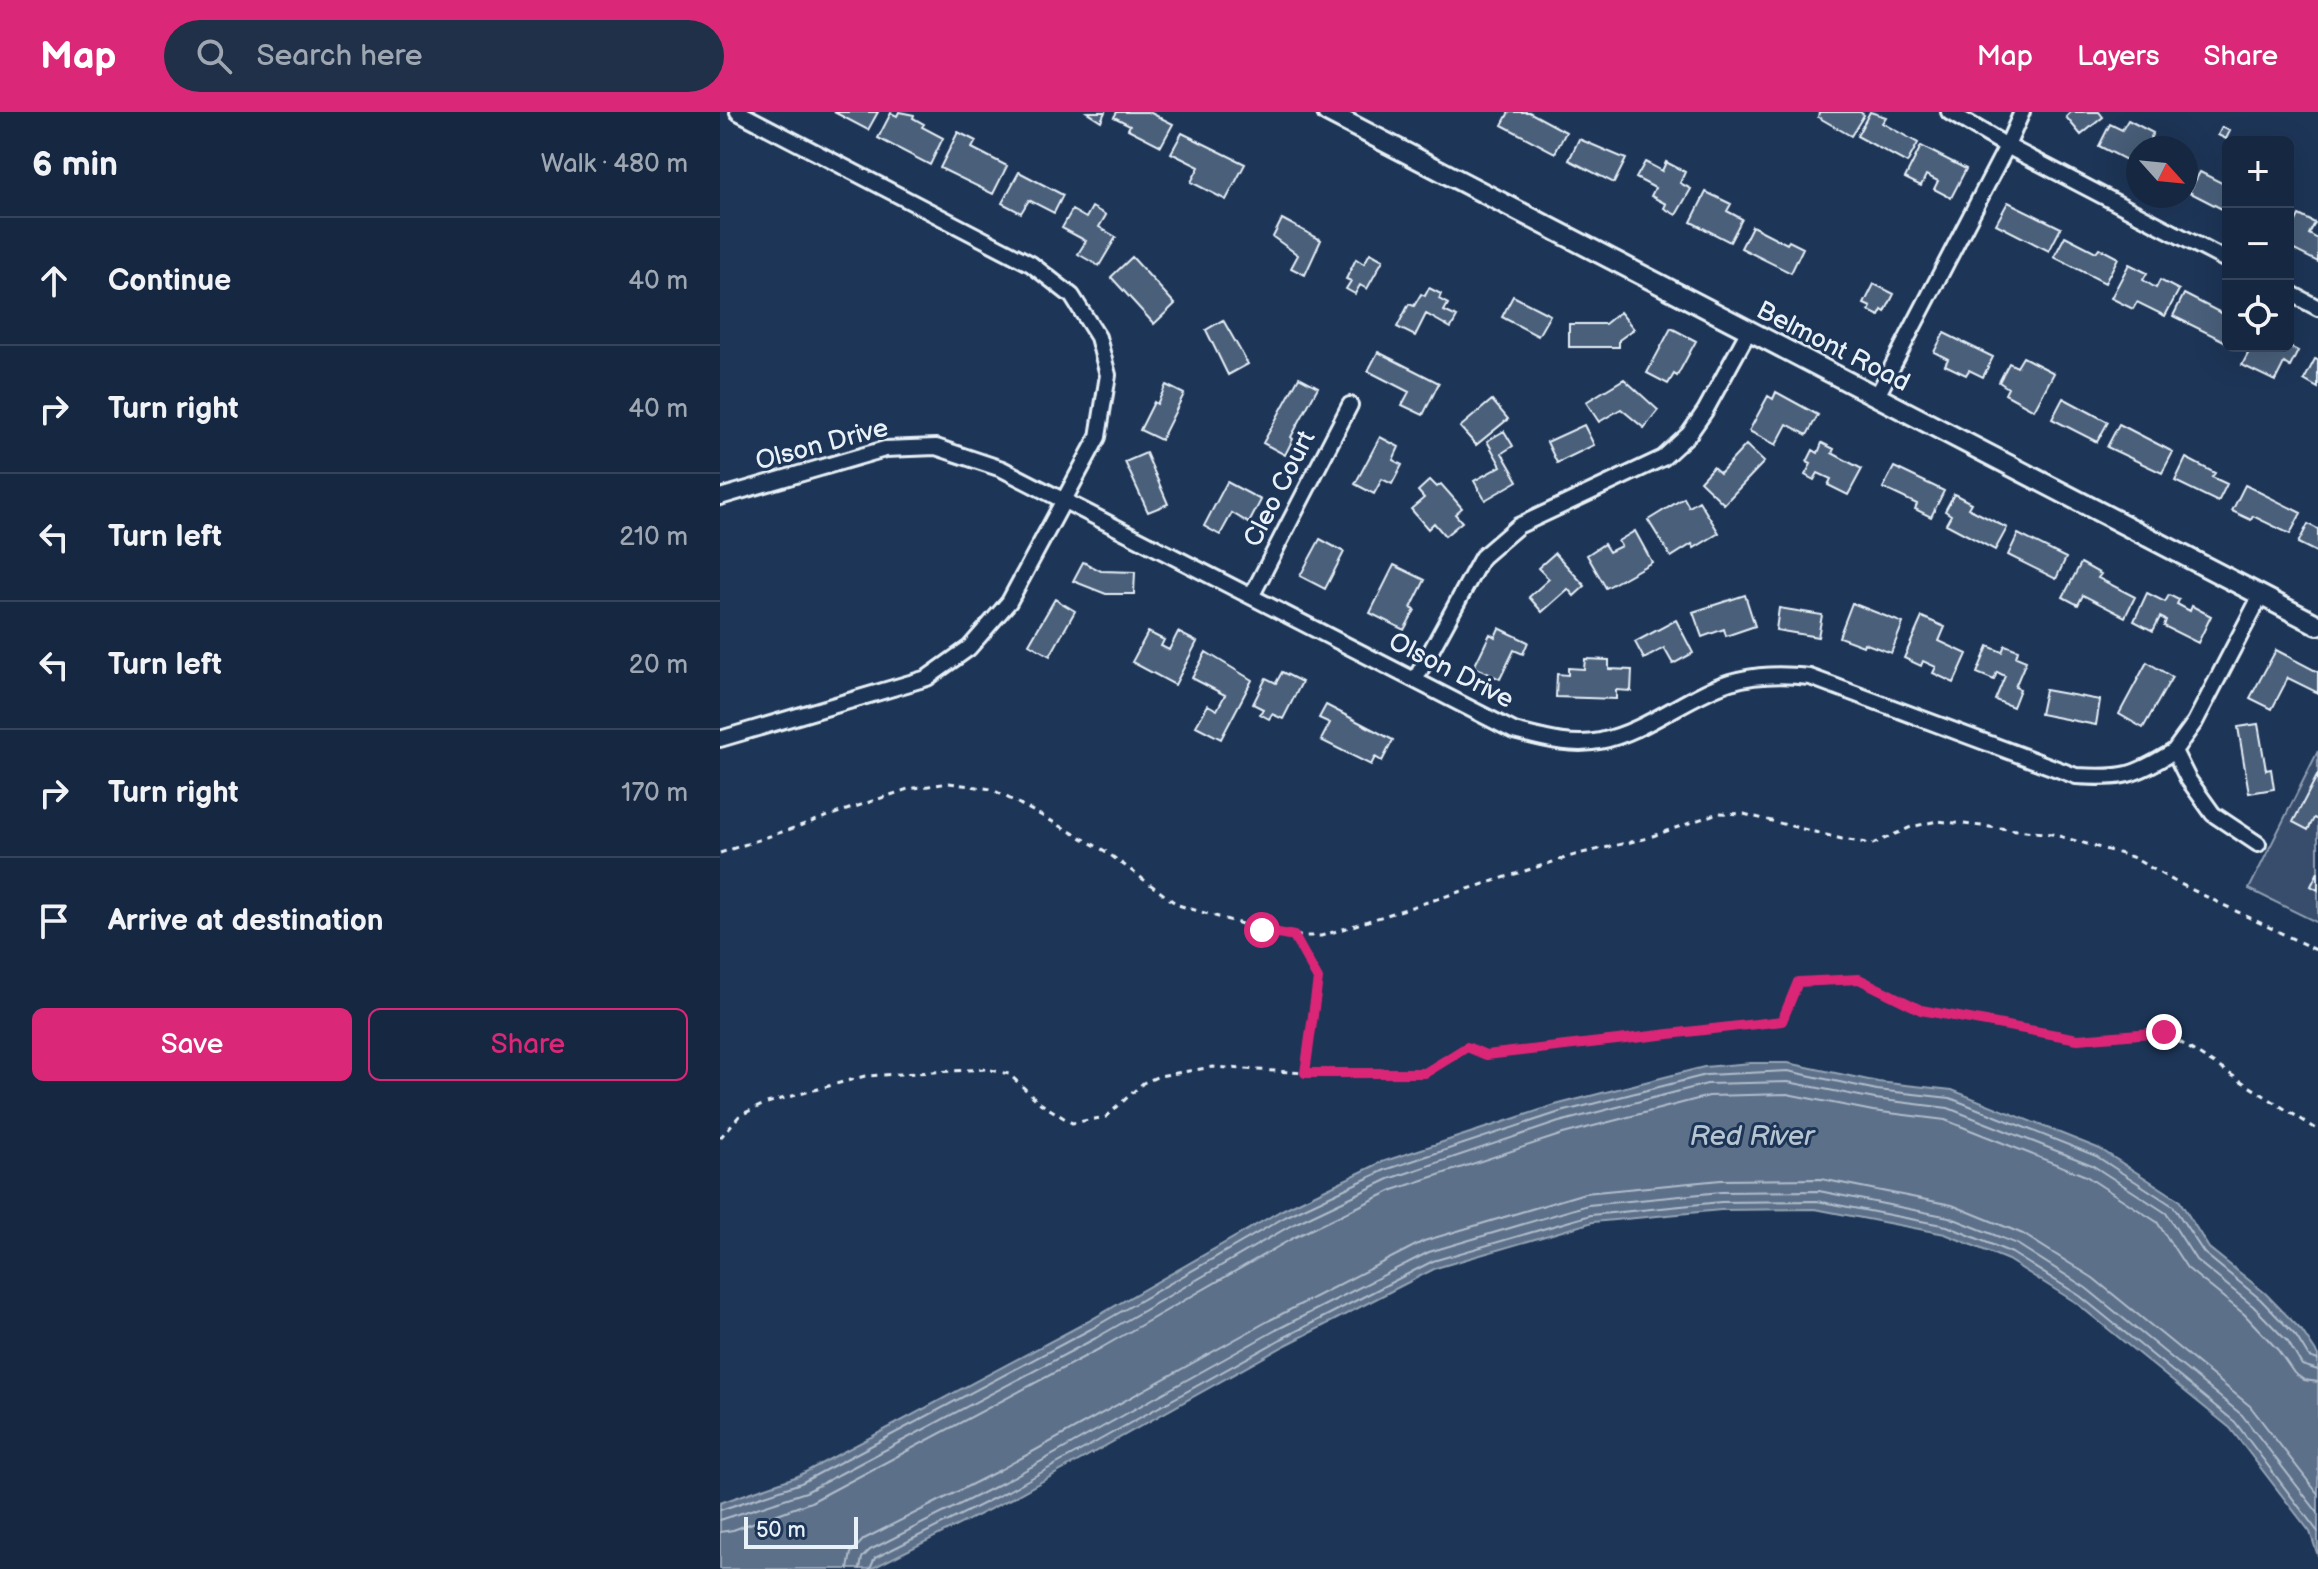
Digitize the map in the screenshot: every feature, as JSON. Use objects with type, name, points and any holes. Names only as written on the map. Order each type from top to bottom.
[{"type":"street","points":[[720,739],[927,678],[969,648],[1009,602],[1098,437],[1108,375],[1098,337],[1072,296],[1031,264],[738,112]]},
{"type":"street","name":"Belmont Road","points":[[1327,112],[2318,625]]},
{"type":"street","points":[[1949,112],[2007,146],[2222,258]]},
{"type":"street","points":[[1876,398],[2022,112]]},
{"type":"street","points":[[2294,295],[2318,308]]},
{"type":"street","points":[[1415,680],[1482,557],[1518,526],[1663,458],[1689,434],[1705,411],[1748,332]]},
{"type":"street","name":"Cleo Court","points":[[1252,595],[1350,405]]},
{"type":"street","name":"Olson Drive","points":[[720,497],[885,449],[936,447],[1002,469],[1514,731],[1557,742],[1598,741],[1637,729],[1729,682],[1773,673],[1810,677],[2076,776],[2110,778],[2141,772],[2174,751]]},
{"type":"street","points":[[2258,844],[2213,814],[2188,779],[2174,751],[2195,722],[2261,595]]},
{"type":"path","points":[[720,853],[908,789],[949,783],[991,789],[1105,851],[1178,905],[1294,936],[1321,936],[1578,854],[1644,839],[1718,813],[1744,814],[1873,844],[1911,827],[1937,821],[2052,834],[2132,857],[2318,951]]},
{"type":"path","points":[[1294,936],[1318,979],[1305,1073]]},
{"type":"path","points":[[720,1138],[740,1115],[754,1109],[865,1076],[986,1069],[997,1071],[1009,1074],[1040,1103],[1072,1123],[1106,1117],[1143,1083],[1159,1076],[1213,1067],[1305,1073],[1425,1073],[1467,1047],[1486,1055],[1782,1021],[1798,982],[1859,979],[1921,1010],[2078,1039],[2164,1032],[2318,1130]]},
{"type":"shaded area","points":[[2318,751],[2318,923],[2249,889]]},
{"type":"water","name":"Red River","points":[[1788,1063],[1878,1082],[1952,1090],[2100,1149],[2179,1200],[2209,1248],[2265,1293],[2302,1331],[2318,1355],[2318,1556],[2310,1532],[2230,1428],[2075,1302],[2008,1260],[1945,1234],[1815,1209],[1721,1210],[1593,1222],[1436,1268],[1284,1346],[1012,1498],[871,1569],[720,1569],[720,1503],[798,1476],[1087,1322],[1282,1210],[1382,1162],[1555,1105],[1704,1067]]},
{"type":"building","points":[[834,112],[878,112],[868,130]]},
{"type":"building","points":[[899,112],[914,115],[913,118],[924,124],[922,127],[943,138],[930,165],[878,138],[891,113],[897,116]]},
{"type":"building","points":[[1087,112],[1105,112],[1101,121]]},
{"type":"building","points":[[1117,112],[1149,112],[1173,124],[1161,146],[1128,129],[1130,125],[1114,117]]},
{"type":"building","points":[[1509,112],[1529,112],[1566,132],[1555,153],[1502,125]]},
{"type":"building","points":[[1819,112],[1860,112],[1864,115],[1851,136],[1818,117]]},
{"type":"building","points":[[1870,112],[1886,117],[1882,123],[1918,143],[1907,163],[1857,136]]},
{"type":"building","points":[[2071,112],[2099,112],[2103,117],[2081,135],[2066,117]]},
{"type":"building","points":[[2128,120],[2153,133],[2151,136],[2126,136],[2126,160],[2099,146],[2110,124],[2122,130]]},
{"type":"building","points":[[2222,127],[2230,131],[2228,136],[2218,135]]},
{"type":"building","points":[[958,132],[976,141],[972,148],[1007,166],[993,194],[940,168]]},
{"type":"building","points":[[1182,133],[1245,164],[1226,200],[1191,182],[1199,167],[1171,153]]},
{"type":"building","points":[[1579,139],[1626,159],[1614,183],[1569,160]]},
{"type":"building","points":[[1921,146],[1966,169],[1951,198],[1934,189],[1938,181],[1926,175],[1921,186],[1905,178]]},
{"type":"building","points":[[1645,162],[1662,171],[1666,162],[1685,172],[1680,183],[1691,189],[1676,215],[1664,208],[1666,204],[1651,196],[1655,188],[1636,178]]},
{"type":"building","points":[[1019,172],[1063,195],[1054,213],[1029,200],[1021,213],[1002,203]]},
{"type":"building","points":[[2200,172],[2222,183],[2222,209],[2198,197]]},
{"type":"building","points":[[1706,192],[1731,204],[1727,211],[1742,219],[1730,242],[1691,222]]},
{"type":"building","points":[[2008,202],[2061,228],[2049,251],[1996,224]]},
{"type":"building","points":[[1092,207],[1106,215],[1099,227],[1116,237],[1099,266],[1078,254],[1086,241],[1062,228],[1072,210],[1086,218]]},
{"type":"building","points":[[2299,215],[2315,223],[2309,234],[2318,239],[2318,262],[2294,250],[2294,225]]},
{"type":"building","points":[[1282,219],[1321,240],[1305,275],[1291,268],[1298,255],[1273,237]]},
{"type":"building","points":[[1752,226],[1787,244],[1789,241],[1803,248],[1791,273],[1741,248]]},
{"type":"building","points":[[2065,236],[2096,252],[2099,248],[2118,258],[2105,283],[2054,257]]},
{"type":"building","points":[[1370,253],[1383,260],[1367,289],[1360,285],[1355,294],[1346,289],[1351,281],[1346,279],[1356,259],[1364,264]]},
{"type":"building","points":[[1132,257],[1175,304],[1154,324],[1111,277]]},
{"type":"building","points":[[2129,264],[2147,273],[2143,280],[2156,288],[2160,280],[2179,290],[2165,316],[2137,302],[2133,309],[2111,298]]},
{"type":"building","points":[[1874,284],[1894,294],[1885,312],[1882,310],[1879,316],[1864,304]]},
{"type":"building","points":[[1429,288],[1441,294],[1439,299],[1448,304],[1444,311],[1457,317],[1451,328],[1426,314],[1415,336],[1397,327],[1409,304],[1414,306]]},
{"type":"building","points":[[2184,294],[2222,313],[2222,340],[2173,316]]},
{"type":"building","points":[[1513,296],[1550,315],[1538,336],[1502,317]]},
{"type":"building","points":[[1620,312],[1634,329],[1619,340],[1619,347],[1569,347],[1569,324],[1605,324]]},
{"type":"building","points":[[1223,320],[1248,364],[1228,375],[1206,330]]},
{"type":"building","points":[[1671,328],[1696,341],[1677,376],[1674,374],[1668,384],[1647,373]]},
{"type":"building","points":[[1944,333],[1993,357],[1983,377],[1969,370],[1966,375],[1945,365],[1948,359],[1934,352]]},
{"type":"building","points":[[2298,351],[2290,367],[2284,363],[2275,381],[2242,365],[2249,352]]},
{"type":"building","points":[[1378,352],[1439,383],[1423,415],[1402,405],[1409,392],[1368,371]]},
{"type":"building","points":[[2023,357],[2054,373],[2034,410],[2005,394],[2008,388],[1999,382],[2009,363],[2017,367]]},
{"type":"building","points":[[2315,359],[2318,360],[2318,388],[2304,380]]},
{"type":"building","points":[[1299,377],[1318,387],[1291,437],[1293,439],[1285,455],[1263,443]]},
{"type":"building","points":[[1624,379],[1658,410],[1644,428],[1621,409],[1599,422],[1586,402]]},
{"type":"building","points":[[1166,385],[1184,394],[1161,440],[1140,430]]},
{"type":"building","points":[[1776,392],[1818,415],[1807,435],[1787,424],[1776,445],[1749,431],[1768,396],[1773,399]]},
{"type":"building","points":[[2063,398],[2108,422],[2097,442],[2052,419]]},
{"type":"building","points":[[1492,400],[1508,419],[1476,445],[1460,427]]},
{"type":"building","points":[[2119,424],[2173,452],[2162,473],[2107,447]]},
{"type":"building","points":[[1584,425],[1594,445],[1557,463],[1547,442]]},
{"type":"building","points":[[1504,431],[1513,446],[1502,453],[1518,481],[1485,500],[1474,481],[1501,466],[1487,441]]},
{"type":"building","points":[[1380,437],[1399,447],[1393,460],[1402,465],[1392,484],[1382,479],[1374,494],[1355,484]]},
{"type":"building","points":[[1822,443],[1834,449],[1832,453],[1862,469],[1848,495],[1828,485],[1831,479],[1818,473],[1814,480],[1805,475],[1813,450],[1818,453]]},
{"type":"building","points":[[1746,445],[1764,462],[1724,504],[1700,481],[1713,467],[1720,473]]},
{"type":"building","points":[[1146,453],[1168,504],[1148,512],[1125,462]]},
{"type":"building","points":[[2186,458],[2215,473],[2212,477],[2227,484],[2218,502],[2175,481]]},
{"type":"building","points":[[1894,467],[1944,491],[1931,517],[1915,509],[1917,504],[1883,488]]},
{"type":"building","points":[[1430,480],[1437,487],[1441,484],[1462,508],[1455,514],[1462,522],[1445,536],[1434,523],[1428,529],[1411,509],[1424,498],[1418,491]]},
{"type":"building","points":[[1227,482],[1261,500],[1249,523],[1232,513],[1220,535],[1204,526]]},
{"type":"building","points":[[2245,485],[2301,513],[2290,534],[2253,516],[2251,520],[2232,511]]},
{"type":"building","points":[[1954,494],[1971,503],[1968,508],[2007,528],[1995,550],[1946,524],[1951,515],[1945,511]]},
{"type":"building","points":[[1684,498],[1689,507],[1699,501],[1719,533],[1671,557],[1648,520]]},
{"type":"building","points":[[2308,524],[2318,529],[2318,553],[2298,543]]},
{"type":"building","points":[[1635,531],[1652,562],[1606,588],[1587,555],[1604,544],[1609,552],[1621,546],[1618,541]]},
{"type":"building","points":[[2018,534],[2066,558],[2056,579],[2008,555]]},
{"type":"building","points":[[1320,539],[1344,552],[1325,589],[1300,576]]},
{"type":"building","points":[[1555,553],[1585,586],[1574,596],[1568,589],[1542,612],[1529,597],[1549,579],[1538,568]]},
{"type":"building","points":[[1083,562],[1101,571],[1135,572],[1134,594],[1106,594],[1073,581]]},
{"type":"building","points":[[2081,563],[2101,574],[2098,578],[2135,597],[2125,617],[2083,595],[2078,605],[2063,597]]},
{"type":"building","points":[[1394,565],[1425,580],[1404,630],[1370,613]]},
{"type":"building","points":[[2147,593],[2165,602],[2169,595],[2190,611],[2192,606],[2211,616],[2198,643],[2164,626],[2166,620],[2160,617],[2153,631],[2134,621]]},
{"type":"building","points":[[1745,595],[1755,626],[1726,636],[1724,629],[1702,637],[1693,612]]},
{"type":"building","points":[[1055,599],[1075,611],[1050,656],[1029,644]]},
{"type":"building","points":[[1852,603],[1903,623],[1891,653],[1839,637]]},
{"type":"building","points":[[1779,608],[1822,615],[1818,637],[1776,630]]},
{"type":"building","points":[[1922,617],[1945,627],[1939,641],[1967,654],[1954,683],[1933,673],[1936,667],[1923,661],[1921,666],[1904,658]]},
{"type":"building","points":[[1676,620],[1693,653],[1673,664],[1664,648],[1644,659],[1635,642]]},
{"type":"building","points":[[1499,628],[1528,642],[1523,654],[1514,650],[1500,679],[1474,667],[1490,634],[1495,637]]},
{"type":"building","points":[[1148,632],[1164,640],[1161,646],[1169,650],[1178,632],[1197,642],[1175,685],[1132,662]]},
{"type":"building","points":[[2005,645],[2018,650],[2016,657],[2026,661],[2015,687],[2020,689],[2013,707],[1995,700],[2005,676],[1997,672],[1994,680],[1977,673],[1988,646],[2002,652]]},
{"type":"building","points":[[2276,650],[2318,672],[2318,693],[2288,678],[2272,709],[2250,698]]},
{"type":"building","points":[[1206,652],[1252,680],[1221,739],[1196,726],[1208,705],[1217,710],[1225,695],[1192,678]]},
{"type":"building","points":[[1585,659],[1609,660],[1609,669],[1632,670],[1631,691],[1616,690],[1616,699],[1556,697],[1557,674],[1568,675],[1568,668],[1584,669]]},
{"type":"building","points":[[2147,662],[2172,677],[2143,728],[2119,714]]},
{"type":"building","points":[[1282,672],[1302,682],[1283,719],[1272,714],[1269,719],[1260,714],[1263,709],[1253,704],[1266,678],[1276,683]]},
{"type":"building","points":[[2045,690],[2100,700],[2096,725],[2040,714]]},
{"type":"building","points":[[1326,705],[1393,740],[1382,761],[1375,757],[1371,765],[1321,740],[1330,723],[1319,718]]},
{"type":"building","points":[[2258,724],[2266,770],[2271,769],[2274,789],[2249,793],[2238,727]]},
{"type":"building","points":[[2318,774],[2318,820],[2314,818],[2308,830],[2293,822]]},
{"type":"building","points":[[2318,872],[2318,890],[2311,886]]},
{"type":"route","points":[[1262,930],[1294,936],[1318,979],[1305,1073],[1425,1073],[1467,1047],[1486,1055],[1782,1021],[1798,982],[1859,979],[1921,1010],[2078,1039],[2164,1032]]}]
